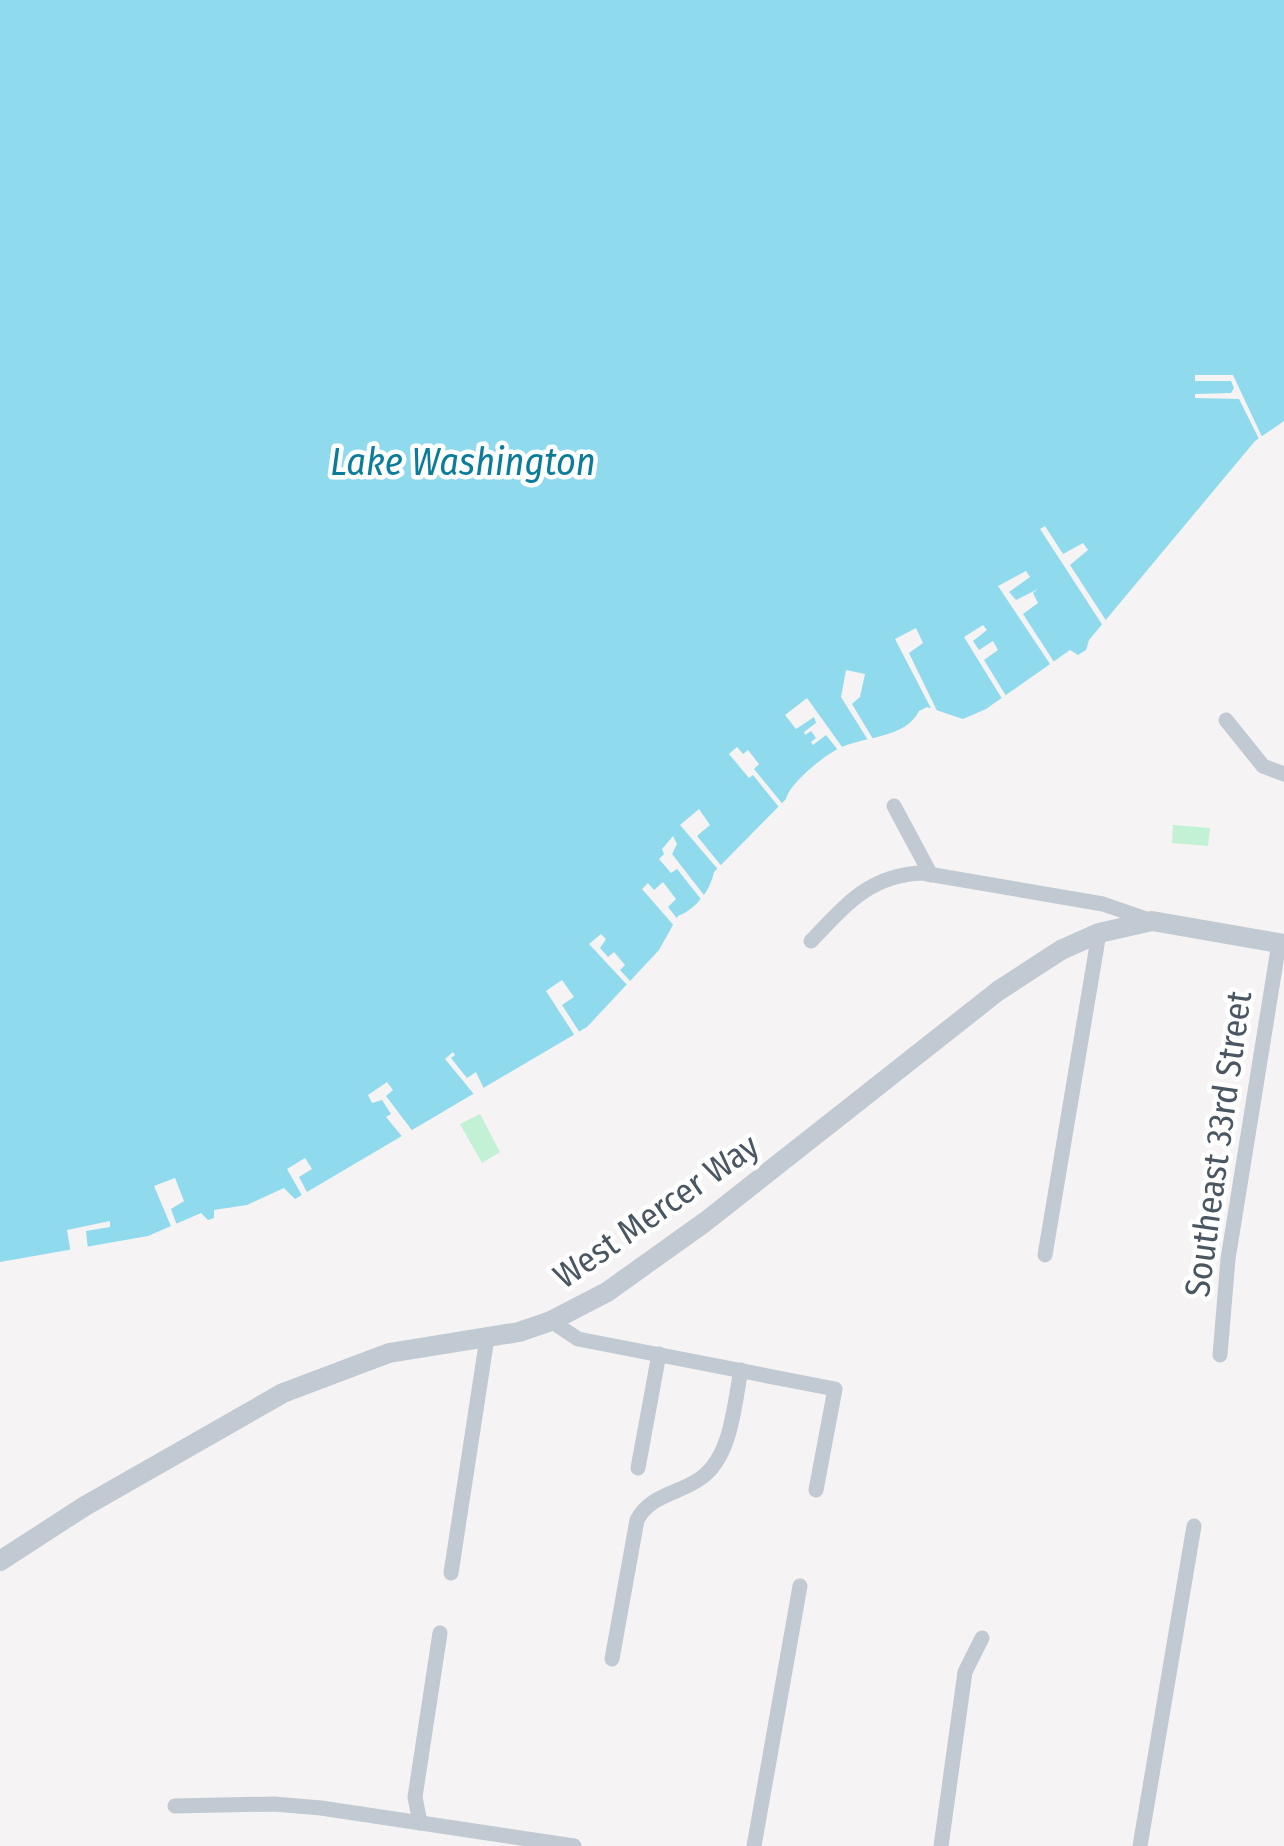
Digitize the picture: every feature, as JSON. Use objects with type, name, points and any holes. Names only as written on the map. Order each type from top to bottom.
[{"type":"street","points":[[1226,720],[1263,766],[1284,774]]},
{"type":"street","points":[[894,806],[931,875]]},
{"type":"street","points":[[811,941],[850,900],[898,874],[931,875],[1103,904],[1152,922],[1281,944]]},
{"type":"street","name":"West Mercer Way","points":[[0,1561],[85,1506],[283,1393],[389,1354],[487,1338],[551,1322],[607,1292],[705,1222],[998,991],[1061,950],[1098,933],[1152,922]]},
{"type":"street","points":[[1045,1255],[1098,933]]},
{"type":"street","name":"Southeast 33rd Street","points":[[1220,1354],[1228,1259],[1281,944]]},
{"type":"street","points":[[551,1322],[578,1340],[835,1389],[816,1490]]},
{"type":"street","points":[[451,1573],[487,1338]]},
{"type":"street","points":[[638,1468],[658,1354]]},
{"type":"street","points":[[612,1660],[637,1520],[651,1502],[700,1479],[719,1458],[741,1370]]},
{"type":"street","points":[[1140,1846],[1194,1526]]},
{"type":"street","points":[[754,1846],[800,1586]]},
{"type":"street","points":[[420,1823],[416,1797],[440,1632]]},
{"type":"street","points":[[941,1846],[965,1672],[982,1638]]},
{"type":"street","points":[[174,1806],[274,1804],[574,1846]]},
{"type":"green space","points":[[1173,825],[1210,828],[1208,846],[1172,843]]},
{"type":"green space","points":[[480,1114],[500,1152],[482,1163],[460,1124]]},
{"type":"water","name":"Lake Washington","points":[[0,0],[1284,0],[1284,421],[1255,441],[1089,640],[1086,650],[1078,655],[1070,650],[986,709],[963,719],[927,707],[905,726],[842,747],[809,770],[714,872],[701,899],[678,916],[659,950],[587,1027],[295,1199],[284,1188],[247,1205],[214,1210],[214,1218],[208,1220],[201,1213],[148,1236],[0,1262]]},
{"type":"pier","points":[[1195,375],[1233,375],[1264,441],[1261,443],[1239,399],[1195,398],[1195,394],[1231,393],[1231,381],[1195,381]]},
{"type":"pier","points":[[1045,526],[1063,554],[1083,543],[1088,550],[1070,565],[1109,625],[1105,629],[1040,529]]},
{"type":"pier","points":[[1026,571],[1030,577],[1009,592],[1016,600],[1038,589],[1033,593],[1038,603],[1023,614],[1056,665],[1052,667],[998,586]]},
{"type":"pier","points":[[983,625],[987,630],[973,641],[979,650],[993,641],[998,650],[984,660],[1008,699],[1004,702],[964,637]]},
{"type":"pier","points":[[916,628],[923,643],[909,653],[940,717],[935,716],[895,639]]},
{"type":"pier","points":[[846,670],[865,674],[860,697],[852,704],[876,744],[871,745],[841,697]]},
{"type":"pier","points":[[807,698],[845,751],[841,754],[826,735],[813,745],[811,742],[816,738],[811,731],[805,735],[816,723],[814,717],[796,729],[785,715]]},
{"type":"pier","points":[[737,747],[743,754],[748,750],[759,764],[754,769],[785,807],[782,811],[753,775],[749,778],[729,754]]},
{"type":"pier","points":[[699,809],[710,825],[697,836],[724,869],[721,873],[680,825]]},
{"type":"pier","points":[[673,836],[677,844],[672,854],[707,899],[704,903],[677,869],[671,873],[659,859]]},
{"type":"pier","points":[[663,882],[676,899],[668,907],[680,922],[676,928],[642,889],[648,883],[654,890]]},
{"type":"pier","points":[[601,934],[606,939],[600,948],[608,957],[614,952],[625,965],[620,970],[632,983],[629,987],[589,944]]},
{"type":"pier","points":[[562,980],[574,997],[562,1005],[582,1036],[577,1039],[546,991]]},
{"type":"pier","points":[[453,1052],[451,1058],[467,1078],[476,1072],[486,1093],[477,1098],[445,1059]]},
{"type":"pier","points":[[387,1082],[393,1090],[386,1096],[414,1133],[405,1140],[386,1117],[391,1114],[382,1100],[372,1103],[368,1095]]},
{"type":"pier","points":[[305,1158],[312,1169],[299,1177],[309,1196],[304,1199],[287,1169]]},
{"type":"pier","points":[[175,1178],[184,1201],[171,1209],[178,1228],[173,1231],[154,1186]]},
{"type":"pier","points":[[110,1221],[110,1227],[86,1231],[88,1250],[71,1254],[67,1230]]}]
